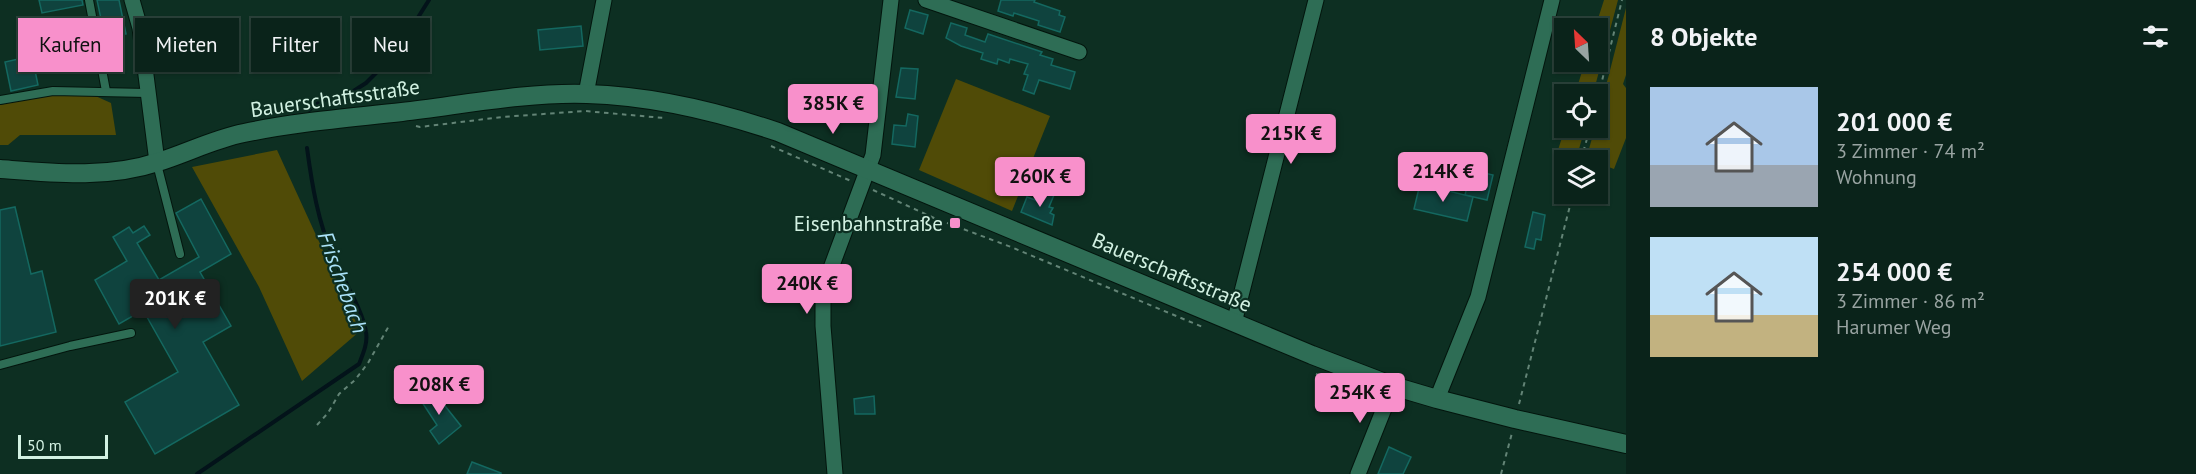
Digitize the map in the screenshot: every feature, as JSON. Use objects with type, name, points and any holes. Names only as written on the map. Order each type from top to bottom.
[{"type":"street","points":[[132,0],[140,28],[157,162]]},
{"type":"street","points":[[586,94],[604,0]]},
{"type":"street","points":[[835,474],[823,301],[828,276],[873,155],[891,0]]},
{"type":"street","points":[[926,0],[1078,52]]},
{"type":"street","points":[[1234,323],[1316,0]]},
{"type":"street","points":[[1437,399],[1478,297],[1552,0]]},
{"type":"street","name":"Bauerschaftsstraße","points":[[0,169],[77,173],[131,168],[157,162],[204,144],[244,133],[339,119],[527,97],[586,94],[674,103],[739,119],[778,132],[866,177],[1393,386],[1515,419],[1626,444]]},
{"type":"street","points":[[1358,474],[1393,386]]},
{"type":"lane","points":[[89,0],[106,91]]},
{"type":"lane","points":[[0,100],[53,91],[147,93]]},
{"type":"lane","points":[[157,162],[180,254]]},
{"type":"lane","points":[[0,365],[70,346],[131,333]]},
{"type":"path","points":[[1601,84],[1622,0]]},
{"type":"path","points":[[412,124],[420,127],[502,117],[585,111],[664,118]]},
{"type":"path","points":[[770,146],[866,177],[934,218],[1011,247],[1209,329]]},
{"type":"path","points":[[1501,474],[1570,204]]},
{"type":"path","points":[[317,425],[328,413],[339,394],[355,380],[368,363],[390,324]]},
{"type":"path","points":[[1316,374],[1336,380]]},
{"type":"shaded area","points":[[1604,0],[1618,0],[1608,38],[1608,18],[1598,18]]},
{"type":"shaded area","points":[[1626,8],[1626,75],[1623,84],[1626,88],[1626,138],[1614,169],[1608,167],[1608,150],[1589,150],[1592,138],[1608,138],[1606,84]]},
{"type":"shaded area","points":[[1582,72],[1599,72],[1596,84],[1578,84]]},
{"type":"shaded area","points":[[956,79],[1050,116],[1012,211],[919,170]]},
{"type":"shaded area","points":[[49,93],[91,94],[111,103],[116,135],[20,135],[8,145],[0,145],[0,105]]},
{"type":"shaded area","points":[[1562,138],[1582,138],[1579,150],[1558,150]]},
{"type":"shaded area","points":[[277,150],[360,331],[302,381],[259,287],[192,167]]},
{"type":"building","points":[[39,0],[82,0],[83,5],[42,13]]},
{"type":"building","points":[[97,0],[119,0],[123,18],[101,18]]},
{"type":"building","points":[[1001,0],[1035,0],[1034,2],[1060,11],[1059,15],[1065,17],[1060,32],[1038,25],[1039,21],[1014,13],[1013,16],[998,11]]},
{"type":"building","points":[[910,10],[928,15],[923,34],[905,28]]},
{"type":"building","points":[[123,19],[126,34],[123,35]]},
{"type":"building","points":[[951,23],[967,28],[965,35],[985,42],[988,34],[1042,52],[1040,55],[1053,59],[1051,65],[1075,72],[1070,89],[1039,80],[1034,94],[1023,90],[1028,75],[1024,74],[1028,64],[1010,59],[1009,63],[998,59],[997,64],[981,59],[983,53],[946,38]]},
{"type":"building","points":[[581,26],[583,46],[540,50],[538,30]]},
{"type":"building","points":[[18,59],[18,72],[35,72],[38,85],[11,91],[5,62]]},
{"type":"building","points":[[901,68],[918,69],[915,99],[896,97]]},
{"type":"building","points":[[908,114],[918,116],[915,147],[892,144],[894,125],[906,126]]},
{"type":"building","points":[[1471,170],[1493,175],[1487,200],[1465,195]]},
{"type":"building","points":[[1420,184],[1473,197],[1467,221],[1414,209]]},
{"type":"building","points":[[1043,190],[1054,195],[1049,207],[1053,208],[1050,213],[1054,215],[1052,225],[1021,212],[1027,197],[1038,201]]},
{"type":"building","points":[[201,199],[231,254],[200,272],[231,326],[203,342],[239,405],[155,454],[125,402],[178,372],[143,310],[119,324],[95,280],[127,261],[113,237],[129,227],[133,233],[144,226],[150,235],[137,243],[159,280],[199,257],[176,213]]},
{"type":"building","points":[[15,207],[31,274],[42,271],[56,332],[0,346],[0,210]]},
{"type":"building","points":[[1533,212],[1545,215],[1541,240],[1536,239],[1534,249],[1525,247]]},
{"type":"building","points":[[430,387],[461,426],[439,444],[430,431],[437,425],[418,396]]},
{"type":"building","points":[[874,396],[875,414],[855,414],[854,399]]},
{"type":"building","points":[[1389,447],[1411,457],[1403,474],[1378,474]]},
{"type":"building","points":[[472,462],[501,473],[501,474],[467,474]]},
{"type":"waterway","name":"Frischebach","points":[[309,110],[321,101],[352,92],[366,83],[395,54],[429,0]]},
{"type":"waterway","name":"Frischebach","points":[[197,474],[359,364],[364,352],[366,344],[364,324],[323,230],[313,189],[307,148]]},
{"type":"place","name":"Eisenbahnstraße","points":[[955,223]]}]
